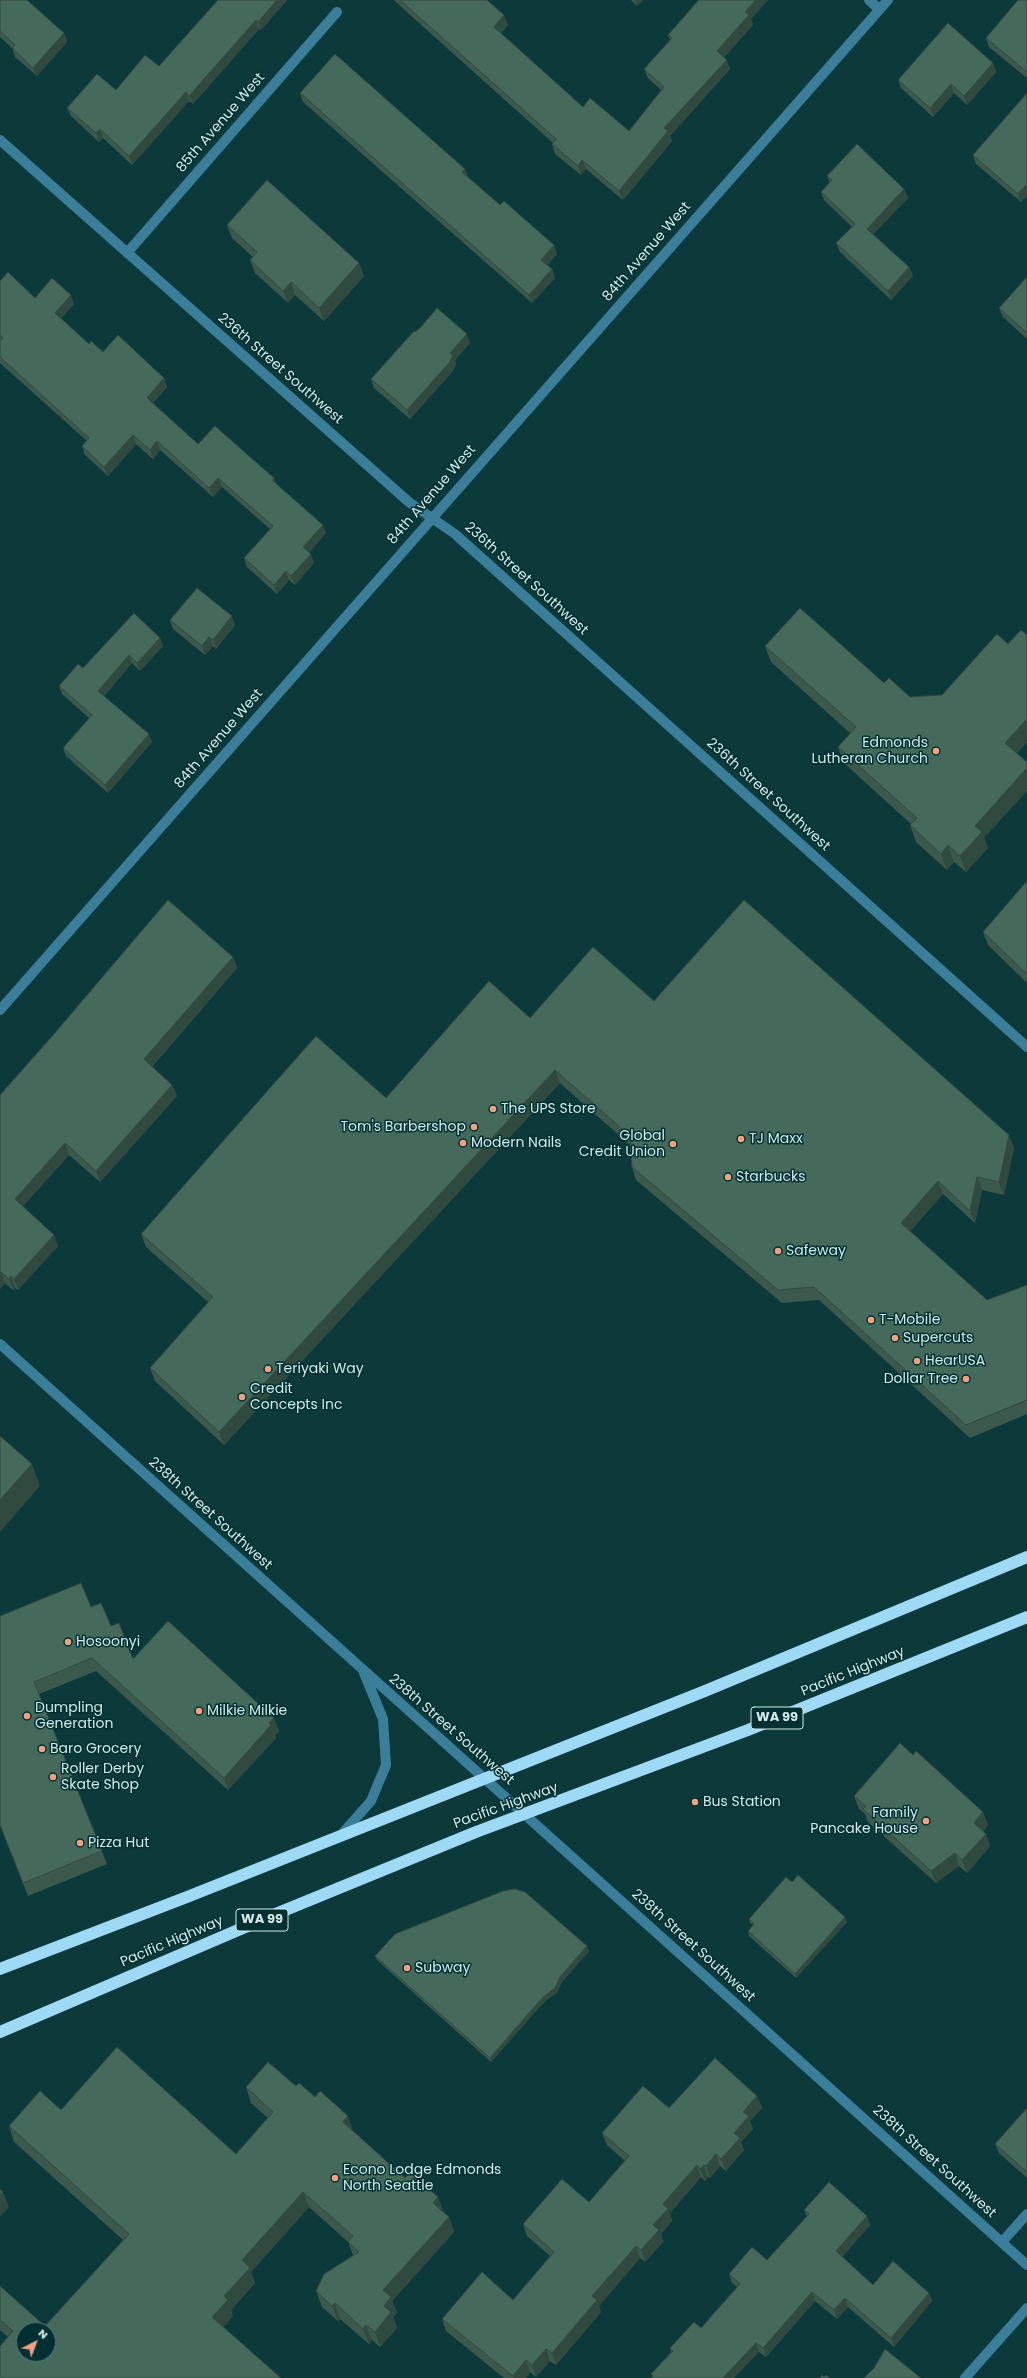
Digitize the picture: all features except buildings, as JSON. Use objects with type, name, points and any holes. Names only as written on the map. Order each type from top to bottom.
[{"type":"highway","points":[[0,1969],[166,1906],[705,1691],[1027,1557]]},
{"type":"highway","name":"Pacific Highway","points":[[0,2032],[278,1913],[526,1814],[748,1730],[1027,1617]]},
{"type":"street","points":[[869,0],[879,9]]},
{"type":"street","name":"84th Avenue West","points":[[0,1010],[431,517],[888,0]]},
{"type":"street","name":"85th Avenue West","points":[[127,253],[337,12]]},
{"type":"street","name":"236th Street Southwest","points":[[0,140],[410,503],[461,539],[1027,1047]]},
{"type":"street","name":"238th Street Southwest","points":[[0,1344],[363,1671],[526,1814],[1027,2265]]},
{"type":"street","points":[[341,1835],[371,1801],[386,1765],[383,1719],[363,1671]]},
{"type":"street","points":[[1002,2242],[1027,2214]]},
{"type":"street","points":[[965,2378],[1027,2308]]},
{"type":"place","name":"Edmonds Lutheran Church","points":[[936,751]]},
{"type":"place","name":"The UPS Store","points":[[493,1109]]},
{"type":"place","name":"Tom's Barbershop","points":[[474,1127]]},
{"type":"place","name":"TJ Maxx","points":[[741,1139]]},
{"type":"place","name":"Modern Nails","points":[[463,1143]]},
{"type":"place","name":"Global Credit Union","points":[[673,1144]]},
{"type":"place","name":"Starbucks","points":[[728,1177]]},
{"type":"place","name":"Safeway","points":[[778,1251]]},
{"type":"place","name":"T-Mobile","points":[[871,1320]]},
{"type":"place","name":"Supercuts","points":[[895,1338]]},
{"type":"place","name":"HearUSA","points":[[917,1361]]},
{"type":"place","name":"Teriyaki Way","points":[[268,1369]]},
{"type":"place","name":"Dollar Tree","points":[[966,1379]]},
{"type":"place","name":"Credit Concepts Inc","points":[[242,1397]]},
{"type":"place","name":"Hosoonyi","points":[[68,1642]]},
{"type":"place","name":"Milkie Milkie","points":[[199,1711]]},
{"type":"place","name":"Dumpling Generation","points":[[27,1716]]},
{"type":"place","name":"Baro Grocery","points":[[42,1749]]},
{"type":"place","name":"Roller Derby Skate Shop","points":[[53,1777]]},
{"type":"place","name":"Bus Station","points":[[695,1802]]},
{"type":"place","name":"Family Pancake House","points":[[926,1821]]},
{"type":"place","name":"Pizza Hut","points":[[80,1843]]},
{"type":"place","name":"Subway","points":[[407,1968]]},
{"type":"place","name":"Econo Lodge Edmonds North Seattle","points":[[335,2178]]}]
